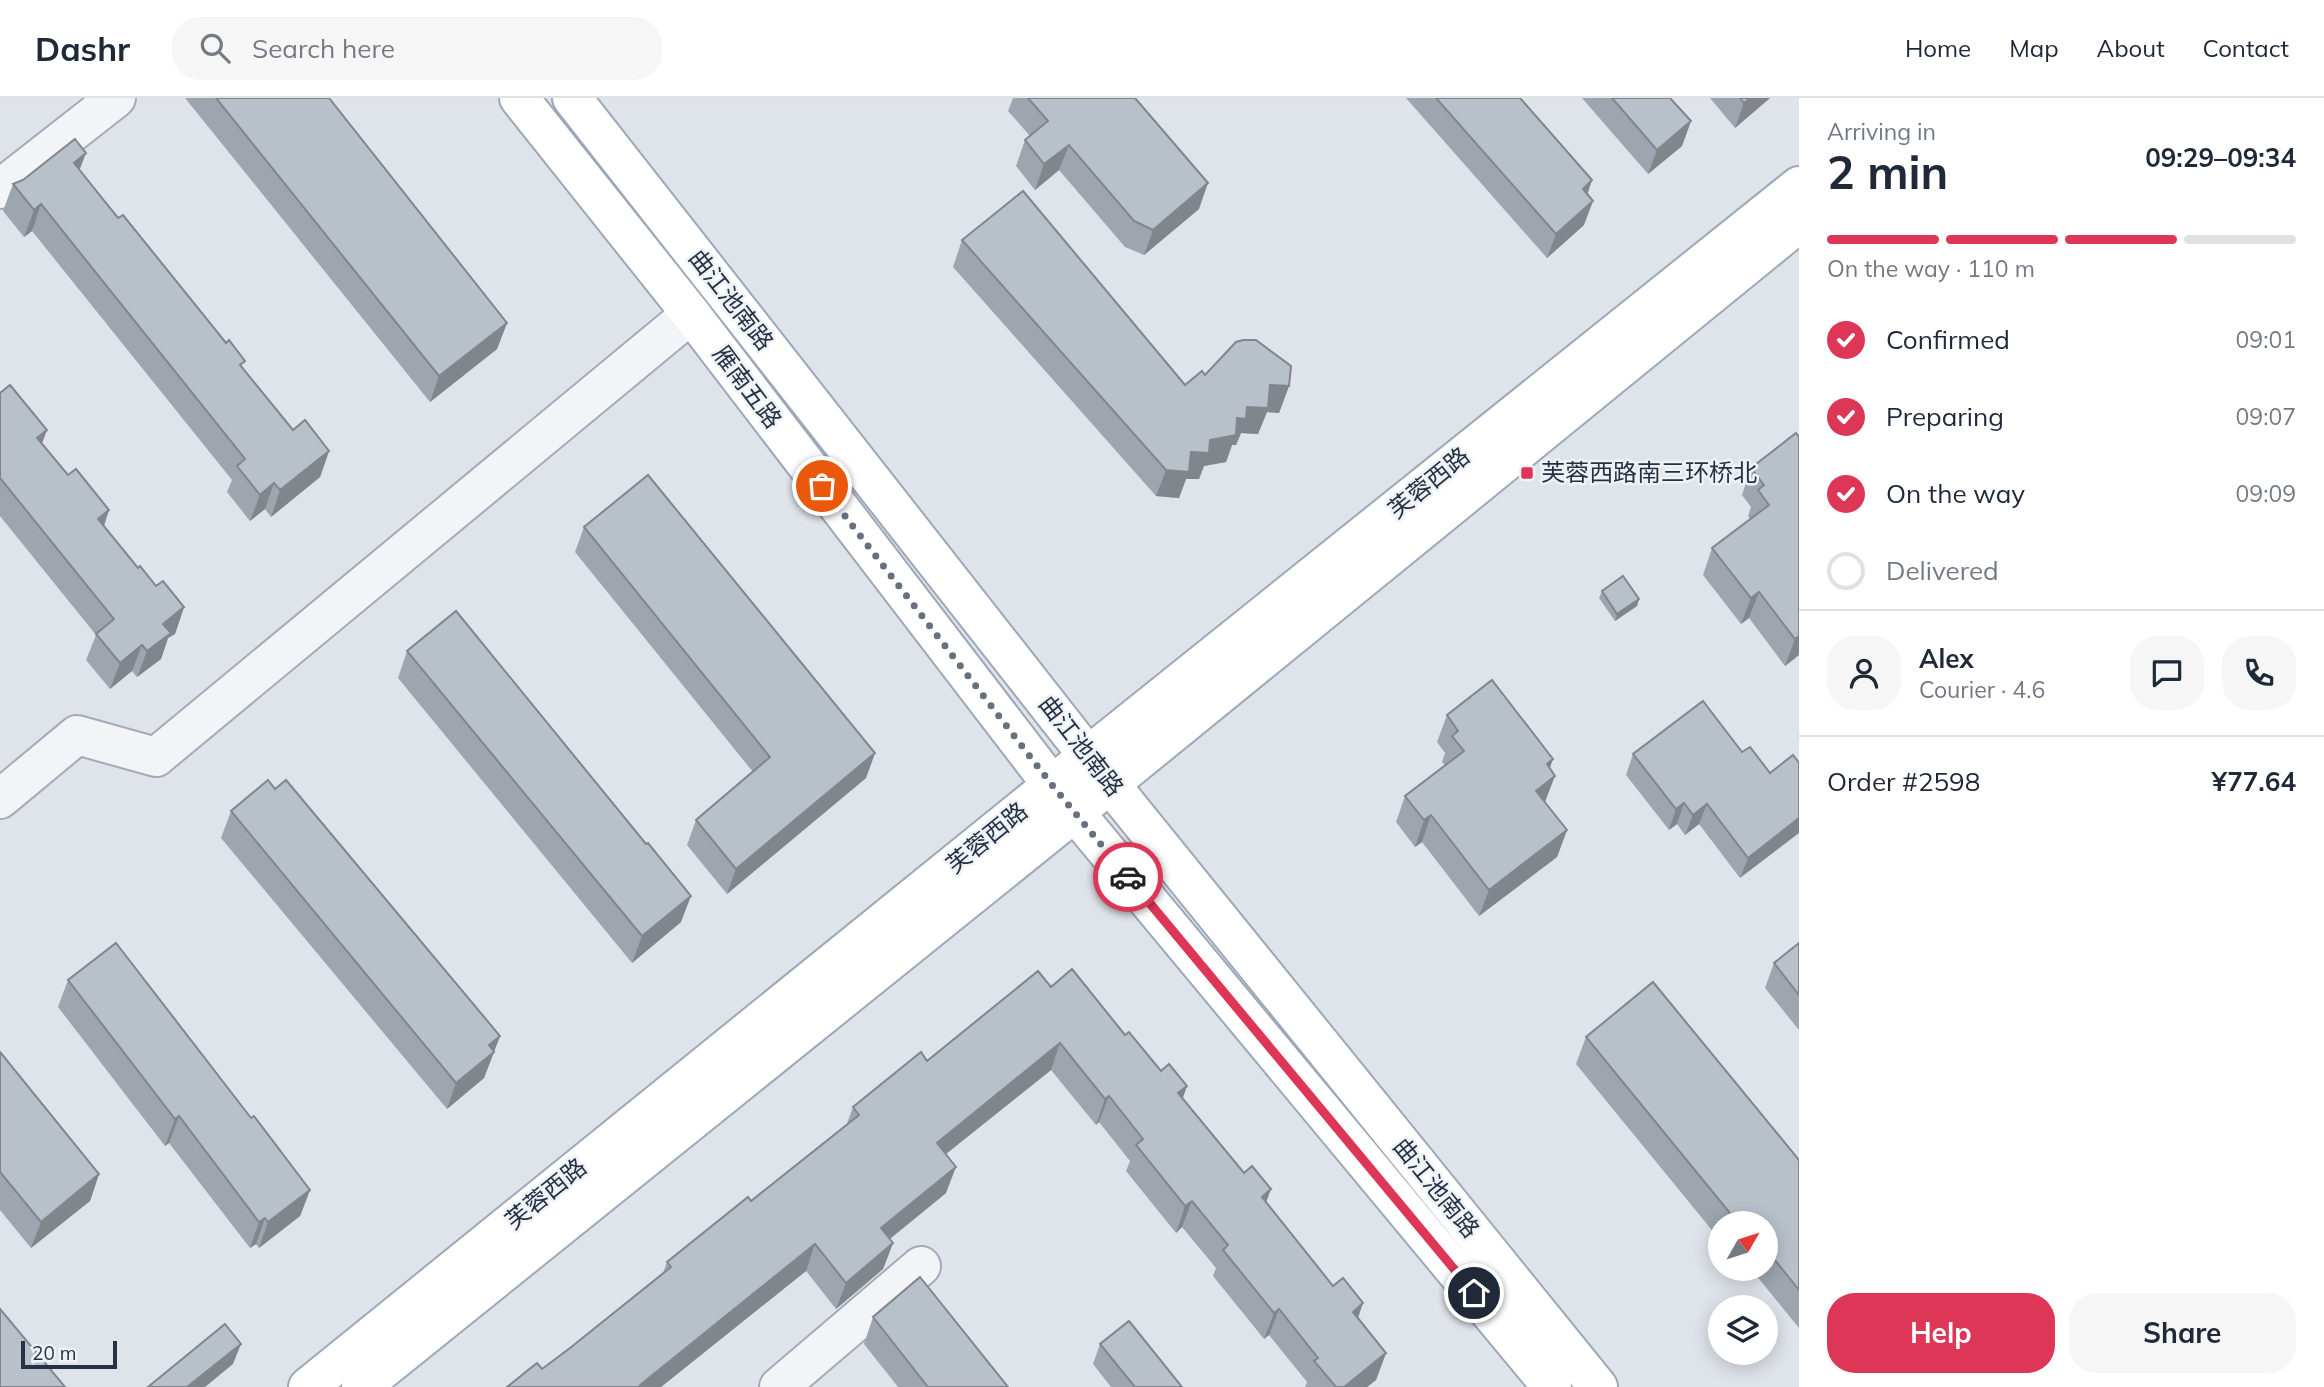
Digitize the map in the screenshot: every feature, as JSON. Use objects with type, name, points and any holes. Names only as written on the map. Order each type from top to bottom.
[{"type":"main road","name":"雁南五路","points":[[519,98],[691,314],[1063,799]]},
{"type":"main road","name":"曲江池南路","points":[[572,98],[1099,769],[1598,1387]]},
{"type":"main road","name":"芙蓉西路","points":[[361,1387],[1799,186]]},
{"type":"main road","name":"芙蓉西路","points":[[1099,769],[1799,223]]},
{"type":"main road","name":"曲江池南路","points":[[1063,799],[1552,1387]]},
{"type":"main road","name":"芙蓉西路","points":[[308,1387],[1063,799]]},
{"type":"street","points":[[0,189],[116,98]]},
{"type":"street","points":[[0,799],[77,734],[156,757],[691,314]]},
{"type":"street","points":[[779,1387],[921,1266]]},
{"type":"building","points":[[216,98],[329,98],[507,323],[439,376]]},
{"type":"building","points":[[1028,98],[1135,98],[1208,183],[1153,230],[1134,221],[1069,145],[1044,164],[1025,140],[1048,121]]},
{"type":"building","points":[[1436,98],[1520,98],[1592,180],[1583,189],[1593,201],[1556,234]]},
{"type":"building","points":[[1612,98],[1670,98],[1691,121],[1657,150]]},
{"type":"building","points":[[75,139],[86,153],[74,163],[118,218],[123,215],[226,343],[229,340],[245,361],[240,365],[293,430],[305,420],[329,451],[280,490],[274,483],[260,495],[237,466],[245,459],[41,204],[34,210],[13,184],[23,180]]},
{"type":"building","points":[[1023,191],[1185,385],[1202,371],[1205,375],[1236,342],[1256,340],[1291,366],[1289,386],[1270,385],[1268,408],[1247,407],[1246,419],[1237,418],[1236,435],[1210,440],[1209,453],[1191,452],[1189,472],[1166,470],[962,240]]},
{"type":"building","points":[[10,385],[47,430],[37,438],[68,475],[76,469],[109,510],[98,519],[138,568],[140,566],[156,586],[163,581],[184,607],[163,624],[171,633],[147,651],[142,645],[120,663],[96,634],[114,619],[0,478],[0,393]]},
{"type":"building","points":[[1796,433],[1799,437],[1799,636],[1795,639],[1759,592],[1751,598],[1712,548],[1769,505],[1758,490],[1764,485],[1751,468]]},
{"type":"building","points":[[648,475],[875,753],[736,869],[696,820],[770,757],[584,527]]},
{"type":"building","points":[[1623,576],[1639,599],[1617,614],[1602,591]]},
{"type":"building","points":[[456,611],[691,896],[642,936],[407,651]]},
{"type":"building","points":[[1492,680],[1553,759],[1547,764],[1555,776],[1536,791],[1567,830],[1489,890],[1431,815],[1424,820],[1405,796],[1464,751],[1452,736],[1458,731],[1447,715]]},
{"type":"building","points":[[1703,701],[1742,752],[1750,747],[1770,773],[1793,755],[1799,763],[1799,818],[1748,858],[1707,804],[1693,815],[1684,803],[1676,809],[1633,754]]},
{"type":"building","points":[[268,780],[275,789],[286,780],[500,1036],[489,1045],[494,1052],[456,1083],[231,811]]},
{"type":"building","points":[[116,943],[310,1190],[268,1222],[265,1218],[259,1222],[179,1116],[175,1119],[68,980]]},
{"type":"building","points":[[1799,943],[1799,995],[1774,963]]},
{"type":"building","points":[[1072,969],[1125,1035],[1129,1032],[1161,1071],[1169,1064],[1187,1086],[1178,1093],[1244,1173],[1252,1166],[1271,1189],[1262,1197],[1333,1286],[1343,1278],[1363,1303],[1353,1312],[1386,1353],[1344,1387],[1336,1387],[1314,1361],[1318,1358],[1279,1309],[1274,1313],[1223,1250],[1228,1245],[1192,1201],[1185,1206],[1136,1145],[1143,1139],[1109,1096],[1105,1099],[1060,1043],[937,1143],[956,1167],[881,1228],[893,1243],[846,1283],[815,1244],[640,1385],[642,1387],[507,1387],[537,1363],[542,1369],[570,1348],[671,1267],[667,1262],[748,1197],[751,1201],[859,1115],[853,1107],[921,1052],[927,1061],[1038,971],[1051,987]]},
{"type":"building","points":[[1653,982],[1799,1160],[1799,1290],[1778,1264],[1778,1211],[1728,1211],[1586,1037]]},
{"type":"building","points":[[0,1052],[99,1174],[41,1222],[0,1172]]},
{"type":"building","points":[[920,1277],[1008,1387],[928,1387],[873,1317]]},
{"type":"building","points":[[0,1309],[65,1387],[0,1387]]},
{"type":"building","points":[[1129,1321],[1182,1387],[1135,1387],[1100,1344]]},
{"type":"building","points":[[225,1324],[241,1344],[187,1387],[148,1387]]},
{"type":"way so far","points":[[822,486],[1052,785],[1128,877]]},
{"type":"place","name":"芙蓉西路南三环桥北","points":[[1527,473]]},
{"type":"route","points":[[1128,877],[1474,1293]]}]
